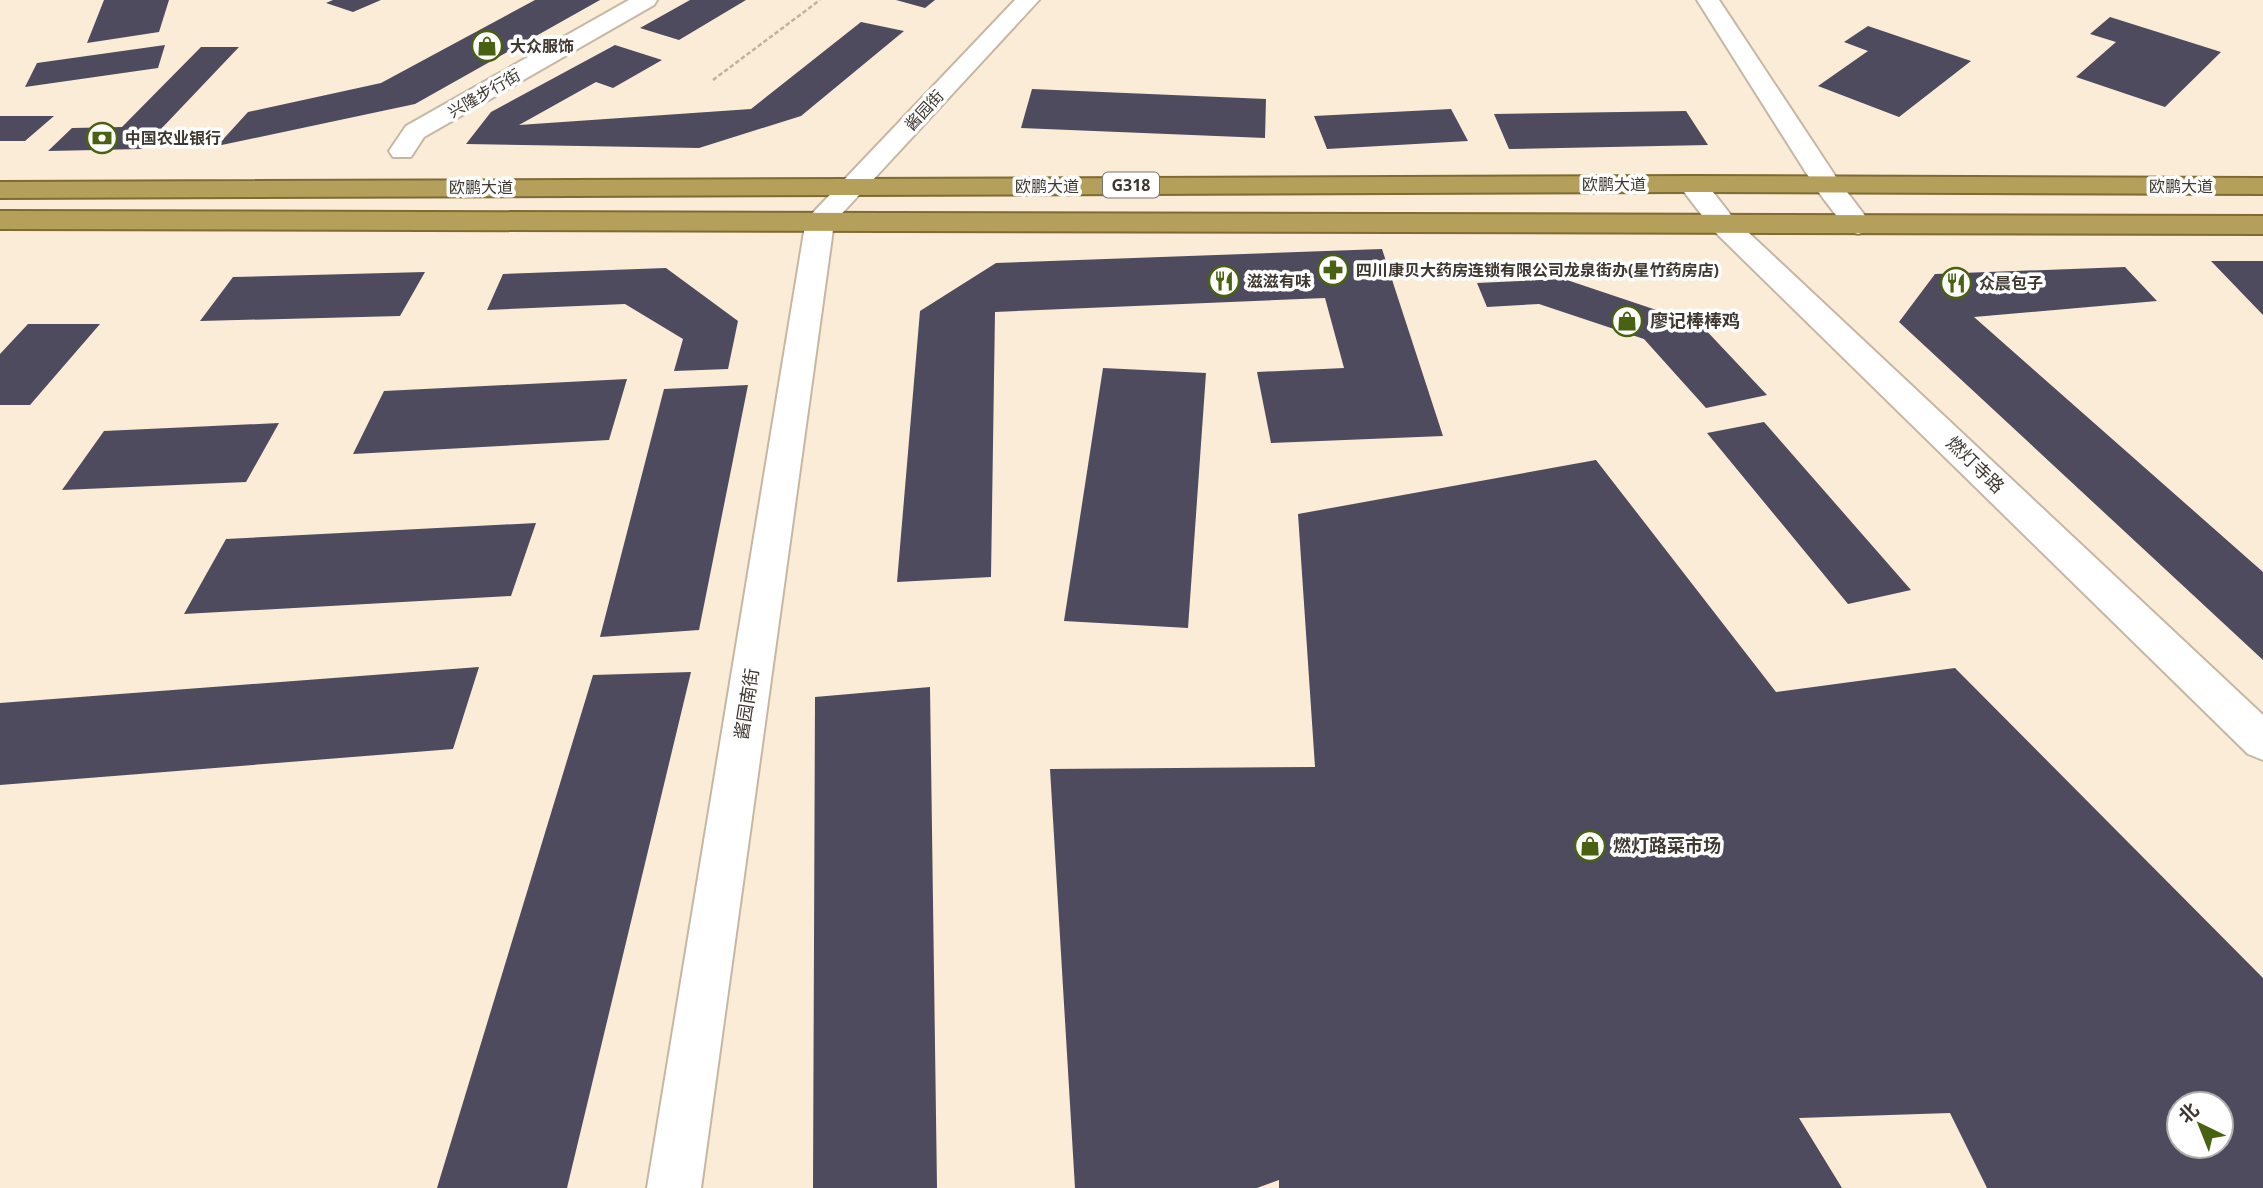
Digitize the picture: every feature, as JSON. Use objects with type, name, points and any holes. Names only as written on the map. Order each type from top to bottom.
[{"type":"highway","name":"欧鹏大道","points":[[0,190],[1692,184],[2263,186]]},
{"type":"highway","name":"欧鹏大道","points":[[0,220],[2263,225]]},
{"type":"street","name":"兴隆步行街","points":[[402,151],[415,132],[646,0]]},
{"type":"street","name":"酱园街","points":[[820,220],[1028,0]]},
{"type":"street","points":[[1708,0],[1827,184],[1857,225]]},
{"type":"street","name":"燃灯寺路","points":[[1692,184],[1724,225],[2263,742]]},
{"type":"street","name":"酱园南街","points":[[674,1188],[820,220]]},
{"type":"path","points":[[713,80],[820,0]]},
{"type":"building","points":[[104,0],[169,0],[159,32],[87,43]]},
{"type":"building","points":[[333,0],[381,0],[353,12],[326,3]]},
{"type":"building","points":[[535,0],[600,0],[415,104],[217,146],[248,112],[381,83]]},
{"type":"building","points":[[690,0],[746,0],[679,40],[640,28]]},
{"type":"building","points":[[896,0],[935,0],[925,8]]},
{"type":"building","points":[[2110,17],[2221,52],[2165,107],[2076,77],[2116,42],[2090,34]]},
{"type":"building","points":[[861,22],[904,31],[801,116],[699,148],[466,144],[491,112],[615,45],[662,60],[613,88],[596,82],[519,125],[751,109]]},
{"type":"building","points":[[1868,26],[1971,61],[1899,117],[1818,86],[1868,51],[1844,42]]},
{"type":"building","points":[[165,45],[158,68],[25,87],[37,63]]},
{"type":"building","points":[[201,47],[239,47],[142,149],[48,151],[72,128],[122,127]]},
{"type":"building","points":[[1032,89],[1266,99],[1265,138],[1021,128]]},
{"type":"building","points":[[1451,109],[1468,141],[1327,149],[1314,116]]},
{"type":"building","points":[[1686,111],[1708,145],[1509,149],[1494,114]]},
{"type":"building","points":[[0,116],[54,116],[25,141],[0,141]]},
{"type":"building","points":[[1382,249],[1443,436],[1271,443],[1257,372],[1344,368],[1325,298],[995,312],[991,577],[897,582],[920,311],[996,263]]},
{"type":"building","points":[[2211,261],[2263,261],[2263,315]]},
{"type":"building","points":[[2125,267],[2157,301],[1974,317],[2263,572],[2263,660],[1899,322],[1935,274]]},
{"type":"building","points":[[666,268],[738,321],[728,369],[674,371],[683,339],[625,304],[487,310],[503,274]]},
{"type":"building","points":[[425,272],[400,316],[200,321],[233,277]]},
{"type":"building","points":[[1564,279],[1701,325],[1767,395],[1706,408],[1644,339],[1539,304],[1487,307],[1477,283]]},
{"type":"building","points":[[28,324],[100,324],[30,405],[0,405],[0,354]]},
{"type":"building","points":[[1103,368],[1206,373],[1188,628],[1064,621]]},
{"type":"building","points":[[627,379],[609,440],[353,454],[384,391]]},
{"type":"building","points":[[748,385],[699,630],[600,637],[664,389]]},
{"type":"building","points":[[1764,422],[1911,590],[1848,604],[1707,433]]},
{"type":"building","points":[[279,423],[246,482],[62,490],[104,431]]},
{"type":"building","points":[[1596,460],[1776,692],[1955,668],[2263,978],[2263,1188],[1987,1188],[1950,1113],[1799,1118],[1842,1188],[1279,1188],[1279,1180],[1257,1188],[1075,1188],[1050,769],[1315,767],[1298,514]]},
{"type":"building","points":[[536,523],[511,596],[184,614],[226,539]]},
{"type":"building","points":[[479,667],[453,749],[0,785],[0,703]]},
{"type":"building","points":[[691,672],[567,1188],[437,1188],[593,675]]},
{"type":"building","points":[[930,687],[937,1188],[813,1188],[815,697]]},
{"type":"place","name":"大众服饰","points":[[487,46]]},
{"type":"place","name":"中国农业银行","points":[[102,138]]},
{"type":"place","name":"四川康贝大药房连锁有限公司龙泉街办(星竹药房店)","points":[[1333,270]]},
{"type":"place","name":"滋滋有味","points":[[1224,281]]},
{"type":"place","name":"众晨包子","points":[[1956,283]]},
{"type":"place","name":"廖记棒棒鸡","points":[[1627,321]]},
{"type":"place","name":"燃灯路菜市场","points":[[1590,846]]}]
